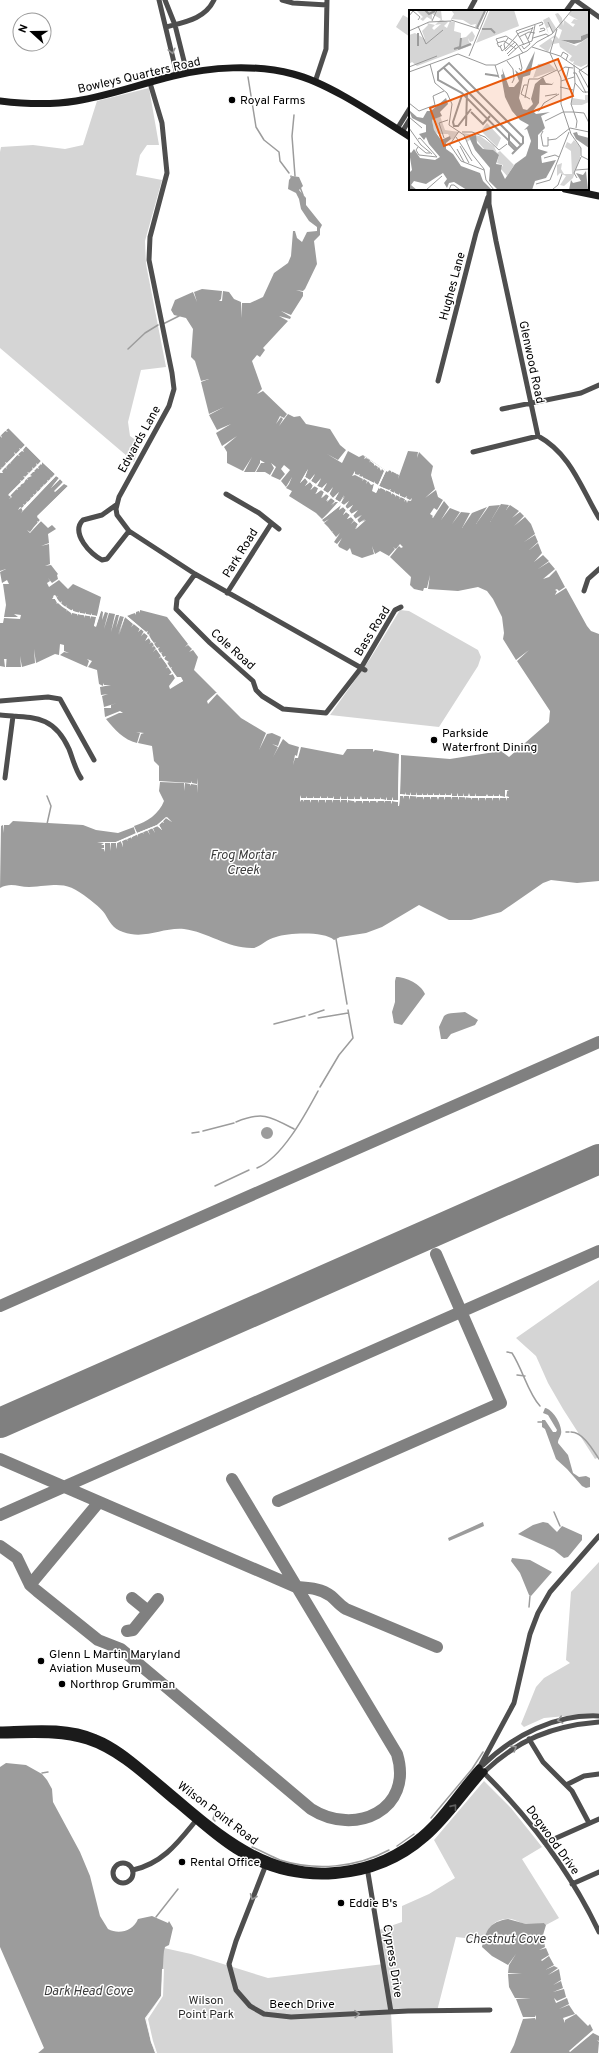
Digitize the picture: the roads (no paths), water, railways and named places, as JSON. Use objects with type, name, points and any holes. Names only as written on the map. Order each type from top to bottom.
[{"type":"street","points":[[159,0],[178,75]]},
{"type":"street","points":[[165,0],[175,25],[187,73]]},
{"type":"street","points":[[166,27],[201,16],[208,11],[214,0]]},
{"type":"street","points":[[282,0],[293,3],[327,2],[326,49],[315,82]]},
{"type":"street","points":[[469,10],[475,0]]},
{"type":"street","points":[[567,10],[574,0],[599,16]]},
{"type":"street","name":"Bowleys Quarters Road","points":[[0,101],[26,103],[74,102],[187,73],[209,70],[261,69],[294,74],[315,82],[409,136]]},
{"type":"street","name":"Edwards Lane","points":[[117,505],[119,497],[169,406],[174,389],[149,260],[150,237],[167,173],[162,123],[150,83]]},
{"type":"street","points":[[399,131],[409,110]]},
{"type":"street","points":[[399,131],[409,120]]},
{"type":"street","name":"Glenwood Road","points":[[489,190],[488,196],[496,241],[538,436]]},
{"type":"street","points":[[570,190],[599,196]]},
{"type":"street","name":"Hughes Lane","points":[[438,381],[476,233],[488,196]]},
{"type":"street","points":[[502,409],[581,392],[599,385]]},
{"type":"street","points":[[473,452],[538,436],[561,452],[572,467],[599,518]]},
{"type":"street","points":[[226,494],[265,517],[270,524],[279,530]]},
{"type":"street","points":[[129,531],[107,559],[102,560],[91,552],[80,536],[79,527],[83,520],[102,515],[117,505],[118,518],[129,531],[227,593],[363,669]]},
{"type":"street","name":"Park Road","points":[[227,593],[270,524]]},
{"type":"street","points":[[584,591],[588,579],[599,569]]},
{"type":"street","name":"Cole Road","points":[[195,574],[177,600],[176,609],[210,643],[253,681],[256,690],[262,696],[276,706],[293,711],[326,714],[363,669]]},
{"type":"street","name":"Bass Road","points":[[363,669],[395,610],[401,606]]},
{"type":"street","points":[[0,701],[48,697],[60,699],[94,760]]},
{"type":"street","points":[[0,716],[38,718],[54,726],[69,750],[81,778]]},
{"type":"street","points":[[4,778],[13,716]]},
{"type":"street","points":[[482,1770],[514,1703],[530,1634],[538,1613],[550,1592],[599,1536]]},
{"type":"street","name":"Wilson Point Road","points":[[0,1735],[60,1735],[97,1745],[120,1758],[198,1818],[266,1864],[292,1874],[339,1876],[368,1868],[408,1852],[425,1839],[482,1770],[503,1748],[534,1729],[562,1720],[599,1716]]},
{"type":"street","name":"Wilson Point Road","points":[[482,1770],[509,1751],[544,1732],[567,1726],[599,1722]]},
{"type":"street","name":"Wilson Point Road","points":[[0,1730],[59,1729],[75,1731],[96,1738],[124,1754],[198,1818]]},
{"type":"street","points":[[529,1739],[543,1762],[566,1784],[582,1808],[588,1824]]},
{"type":"street","name":"Dogwood Drive","points":[[482,1770],[514,1804],[545,1843],[598,1925],[599,1932]]},
{"type":"street","points":[[566,1784],[584,1776],[599,1774]]},
{"type":"street","points":[[133,1870],[143,1868],[166,1856],[198,1818]]},
{"type":"street","points":[[545,1843],[599,1819]]},
{"type":"street","points":[[120,1864],[126,1864],[133,1870],[131,1880],[125,1884],[118,1882],[114,1877],[113,1870],[120,1864]]},
{"type":"street","name":"Beech Drive","points":[[266,1864],[229,1964],[232,1979],[240,1997],[257,2011],[276,2016],[490,2010]]},
{"type":"street","name":"Cypress Drive","points":[[368,1868],[391,2012]]},
{"type":"street","points":[[572,1884],[599,1872]]},
{"type":"water","name":"Frog Mortar Creek","points":[[292,176],[299,177],[303,186],[299,190],[306,198],[306,205],[322,225],[320,235],[314,241],[317,264],[305,289],[303,291],[296,290],[303,292],[303,296],[291,315],[281,311],[291,317],[290,319],[279,316],[288,321],[263,348],[265,350],[260,357],[257,355],[252,361],[262,389],[257,394],[263,391],[287,414],[284,418],[280,416],[276,424],[281,417],[283,419],[279,426],[288,414],[294,417],[300,416],[306,424],[330,429],[340,445],[346,450],[338,460],[327,454],[342,463],[348,451],[359,457],[363,455],[385,470],[378,485],[354,473],[374,484],[373,490],[376,493],[379,487],[405,500],[411,501],[406,498],[407,496],[405,498],[379,486],[386,471],[388,472],[389,470],[399,475],[398,479],[408,451],[418,452],[417,458],[419,452],[433,466],[431,475],[435,489],[425,498],[436,490],[438,497],[443,500],[437,510],[434,508],[430,514],[433,518],[444,501],[449,507],[441,520],[450,508],[460,512],[452,524],[461,512],[470,513],[462,528],[472,513],[487,507],[476,524],[489,506],[500,505],[490,522],[501,504],[509,505],[506,510],[510,505],[519,511],[512,518],[520,512],[524,516],[514,526],[525,517],[531,524],[535,534],[524,542],[535,535],[538,542],[528,551],[538,543],[542,553],[534,562],[543,555],[549,561],[538,569],[549,562],[555,569],[543,579],[549,577],[556,570],[565,587],[559,591],[557,589],[555,590],[557,591],[555,595],[566,588],[587,626],[591,631],[599,634],[599,881],[577,883],[551,880],[543,883],[501,912],[471,920],[449,920],[419,905],[382,927],[366,933],[340,937],[334,940],[329,937],[314,934],[289,935],[273,938],[254,948],[235,946],[201,933],[184,929],[139,935],[123,932],[114,927],[95,904],[81,893],[68,886],[55,885],[29,887],[8,885],[0,888],[1,826],[3,825],[4,833],[4,825],[9,825],[13,821],[83,825],[96,830],[118,833],[134,827],[136,833],[116,842],[97,842],[104,843],[104,848],[101,849],[104,849],[105,852],[105,843],[116,843],[116,849],[117,843],[121,841],[123,847],[122,841],[158,826],[162,830],[159,825],[166,818],[172,822],[166,817],[157,825],[137,833],[134,826],[152,817],[162,806],[164,801],[159,791],[160,782],[184,783],[184,791],[185,783],[190,784],[191,786],[191,784],[197,785],[197,793],[198,778],[197,784],[192,783],[192,781],[191,783],[159,781],[159,766],[154,761],[152,746],[138,743],[141,734],[144,733],[136,732],[140,733],[137,743],[132,742],[112,727],[106,719],[119,713],[123,713],[120,711],[105,717],[104,708],[111,708],[111,705],[117,703],[104,707],[102,696],[108,694],[101,695],[100,687],[111,685],[104,685],[103,683],[103,686],[99,684],[97,670],[88,667],[92,661],[87,659],[89,661],[87,667],[60,655],[64,652],[69,653],[64,651],[64,645],[60,644],[59,655],[55,654],[36,663],[34,649],[35,663],[22,667],[20,656],[21,667],[6,667],[7,659],[4,659],[5,667],[0,666],[0,623],[3,623],[4,618],[20,619],[21,615],[14,614],[18,617],[4,617],[6,605],[3,584],[9,584],[7,580],[2,583],[0,572],[6,569],[0,571],[0,473],[26,446],[41,461],[25,477],[24,476],[25,478],[9,494],[10,496],[42,462],[55,474],[22,508],[22,511],[56,476],[59,478],[51,488],[60,479],[63,482],[55,492],[64,483],[68,486],[37,516],[40,520],[32,529],[41,521],[48,528],[52,525],[56,529],[48,534],[49,543],[41,546],[49,544],[50,564],[45,566],[51,565],[58,574],[58,579],[52,583],[48,578],[50,581],[47,583],[49,587],[59,580],[68,589],[73,584],[101,597],[97,616],[73,611],[63,605],[55,595],[53,596],[57,602],[72,612],[97,617],[94,626],[96,626],[101,611],[103,612],[102,620],[105,612],[108,613],[104,629],[109,613],[115,614],[111,632],[116,615],[119,615],[116,628],[120,616],[124,617],[119,635],[125,617],[140,629],[138,632],[141,629],[148,636],[146,640],[149,638],[150,643],[152,642],[172,673],[169,675],[173,674],[175,678],[175,685],[183,681],[181,678],[177,678],[164,658],[165,656],[163,658],[162,652],[160,653],[146,632],[127,616],[135,613],[136,615],[136,612],[139,611],[140,613],[140,610],[167,617],[188,644],[185,647],[188,645],[192,649],[189,652],[193,650],[198,657],[194,670],[217,692],[207,701],[208,704],[217,694],[241,718],[266,733],[259,750],[267,734],[272,733],[281,737],[278,746],[272,744],[278,747],[273,757],[283,739],[289,744],[299,747],[297,756],[295,755],[293,765],[295,758],[298,758],[301,747],[343,755],[347,749],[373,749],[373,752],[375,750],[399,754],[398,800],[393,800],[392,797],[392,800],[387,800],[386,797],[386,800],[368,799],[368,797],[367,799],[361,799],[361,796],[360,799],[348,799],[347,796],[347,799],[341,799],[341,796],[340,799],[334,799],[333,796],[333,798],[321,798],[320,796],[320,798],[301,798],[301,796],[300,800],[310,800],[310,802],[311,800],[325,800],[326,803],[326,800],[340,800],[341,802],[341,800],[347,800],[347,803],[348,800],[362,801],[363,803],[363,801],[369,801],[370,803],[370,801],[391,801],[392,804],[392,801],[398,802],[399,806],[400,796],[409,796],[409,799],[410,796],[423,797],[424,799],[424,797],[430,797],[431,799],[431,797],[444,797],[445,800],[445,797],[458,797],[458,800],[459,797],[478,798],[478,801],[479,798],[509,797],[506,797],[507,791],[505,790],[505,797],[500,796],[499,794],[499,796],[458,796],[457,793],[457,796],[452,796],[452,793],[451,795],[434,795],[433,793],[433,795],[411,795],[411,793],[410,795],[400,794],[401,755],[450,759],[501,751],[509,757],[549,722],[550,711],[517,661],[529,650],[516,660],[503,639],[504,633],[502,617],[487,591],[478,587],[458,591],[428,589],[430,575],[427,588],[424,588],[423,591],[414,589],[410,585],[411,577],[390,557],[399,546],[401,548],[403,547],[400,544],[396,549],[393,547],[395,549],[389,556],[380,551],[375,554],[372,546],[374,554],[362,558],[352,554],[350,548],[347,551],[339,547],[338,545],[342,538],[337,544],[334,542],[340,533],[336,537],[324,523],[329,519],[324,522],[322,520],[341,505],[339,510],[343,507],[346,510],[343,515],[346,512],[350,515],[347,519],[351,517],[358,524],[355,529],[365,519],[359,523],[357,519],[361,515],[355,519],[353,515],[357,511],[352,514],[349,511],[353,505],[347,509],[345,505],[349,501],[344,505],[341,503],[345,496],[340,502],[335,499],[339,492],[333,498],[329,493],[333,488],[328,493],[323,490],[327,483],[322,488],[317,486],[321,479],[316,484],[311,481],[315,474],[310,480],[305,477],[308,469],[300,483],[305,478],[308,482],[305,486],[310,482],[313,485],[311,490],[314,486],[318,488],[316,494],[321,490],[324,492],[322,498],[326,494],[329,496],[326,501],[331,498],[335,501],[332,506],[335,502],[338,502],[338,504],[322,519],[316,513],[289,496],[292,491],[286,488],[292,477],[286,487],[281,481],[290,470],[284,465],[281,469],[285,474],[280,480],[271,476],[276,467],[271,463],[274,468],[270,475],[265,472],[256,472],[261,463],[265,463],[260,460],[255,472],[244,472],[252,457],[243,471],[227,463],[227,452],[224,447],[237,436],[222,446],[216,433],[231,424],[217,430],[209,415],[224,407],[209,414],[201,382],[209,379],[201,381],[195,361],[191,357],[193,329],[186,318],[174,315],[171,310],[175,300],[193,292],[197,302],[194,292],[202,289],[222,291],[221,299],[219,301],[222,301],[223,291],[229,292],[234,299],[241,302],[241,318],[242,303],[250,303],[263,297],[274,273],[288,263],[291,256],[293,231],[295,231],[297,238],[302,242],[307,232],[317,231],[317,227],[309,221],[301,209],[296,193],[288,189],[289,180]]},
{"type":"water","points":[[8,428],[25,445],[0,470],[0,436]]},
{"type":"water","points":[[396,977],[404,978],[417,984],[425,994],[402,1025],[394,1023],[392,1012],[395,1002]]},
{"type":"water","points":[[465,1012],[478,1020],[475,1025],[451,1034],[447,1039],[441,1039],[439,1027],[444,1016],[451,1013]]},
{"type":"water","points":[[265,1127],[269,1127],[273,1133],[269,1139],[265,1139],[261,1135],[261,1131]]},
{"type":"water","points":[[545,1408],[551,1411],[559,1423],[561,1434],[558,1443],[568,1455],[573,1473],[579,1477],[586,1476],[590,1478],[590,1487],[586,1488],[582,1486],[556,1459],[545,1429],[542,1427],[542,1420],[545,1420],[553,1432],[556,1432],[557,1430],[548,1415],[543,1413]]},
{"type":"water","points":[[483,1522],[484,1526],[449,1541],[448,1538]]},
{"type":"water","points":[[543,1522],[548,1523],[557,1532],[562,1526],[582,1535],[582,1540],[568,1557],[564,1558],[554,1550],[518,1534],[533,1525]]},
{"type":"water","points":[[512,1558],[530,1560],[552,1572],[531,1596],[529,1595],[520,1573],[511,1561]]},
{"type":"water","name":"Dark Head Cove","points":[[6,1763],[26,1765],[42,1774],[47,1780],[52,1789],[53,1802],[80,1852],[90,1876],[100,1916],[108,1929],[117,1932],[125,1931],[133,1926],[138,1919],[152,1916],[168,1923],[169,1921],[173,1928],[169,1945],[165,1947],[164,1951],[161,1996],[145,2018],[155,2053],[38,2053],[44,2048],[0,1947],[0,1767]]},
{"type":"water","name":"Chestnut Cove","points":[[508,1919],[526,1924],[544,1923],[546,1925],[543,1935],[545,1947],[539,1950],[546,1948],[549,1955],[541,1960],[542,1961],[549,1956],[554,1965],[545,1970],[554,1966],[558,1968],[548,1975],[559,1969],[561,1980],[553,1985],[561,1981],[563,1988],[553,1992],[564,1989],[566,1997],[557,2001],[554,1998],[556,2003],[567,1998],[569,2004],[559,2009],[569,2005],[575,2014],[563,2018],[565,2023],[565,2020],[576,2014],[588,2026],[590,2024],[593,2030],[569,2051],[570,2052],[593,2033],[599,2036],[599,2041],[597,2040],[599,2042],[598,2053],[510,2053],[523,2019],[535,2018],[536,2020],[536,2015],[535,2017],[523,2017],[516,1999],[531,1998],[515,1998],[509,1987],[508,1974],[522,1974],[508,1973],[509,1965],[516,1954],[508,1965],[492,1956],[482,1947],[485,1935],[490,1927],[497,1922]]},
{"type":"waterway","points":[[248,77],[256,127],[264,140],[279,152],[280,161],[289,173]]},
{"type":"waterway","points":[[294,115],[292,136],[295,176]]},
{"type":"waterway","points":[[300,187],[303,195]]},
{"type":"waterway","points":[[163,324],[179,316]]},
{"type":"waterway","points":[[128,349],[145,333],[158,325]]},
{"type":"waterway","points":[[47,796],[51,806],[47,824]]},
{"type":"waterway","points":[[336,939],[347,1004]]},
{"type":"waterway","points":[[309,1015],[324,1010]]},
{"type":"waterway","points":[[320,1087],[339,1055],[353,1038],[348,1010]]},
{"type":"waterway","points":[[318,1018],[348,1013]]},
{"type":"waterway","points":[[274,1024],[305,1016]]},
{"type":"waterway","points":[[257,1168],[266,1163],[284,1146],[300,1123],[318,1091]]},
{"type":"waterway","points":[[236,1122],[253,1117],[266,1116],[294,1129]]},
{"type":"waterway","points":[[203,1131],[234,1123]]},
{"type":"waterway","points":[[192,1133],[199,1132]]},
{"type":"waterway","points":[[215,1186],[249,1170]]},
{"type":"waterway","points":[[507,1352],[512,1353],[532,1395],[540,1406]]},
{"type":"waterway","points":[[517,1375],[525,1376]]},
{"type":"waterway","points":[[571,1432],[584,1438],[599,1459]]},
{"type":"waterway","points":[[554,1512],[560,1526]]},
{"type":"waterway","points":[[529,1607],[530,1596]]},
{"type":"waterway","points":[[431,1818],[472,1769],[483,1752]]},
{"type":"waterway","points":[[42,1773],[48,1772]]},
{"type":"waterway","points":[[215,1812],[213,1819],[215,1821]]},
{"type":"waterway","points":[[397,1846],[414,1834]]},
{"type":"waterway","points":[[252,1847],[280,1860],[307,1866],[335,1866],[349,1864],[363,1861],[389,1850]]},
{"type":"waterway","points":[[156,1917],[178,1889]]},
{"type":"place","name":"Royal Farms","points":[[232,100]]},
{"type":"place","name":"Parkside Waterfront Dining","points":[[434,740]]},
{"type":"place","name":"Glenn L Martin Maryland Aviation Museum","points":[[41,1661]]},
{"type":"place","name":"Northrop Grumman","points":[[62,1684]]},
{"type":"place","name":"Rental Office","points":[[182,1862]]},
{"type":"place","name":"Eddie B's","points":[[341,1903]]},
{"type":"park label","name":"Wilson Point Park","points":[[206,2007]]}]
